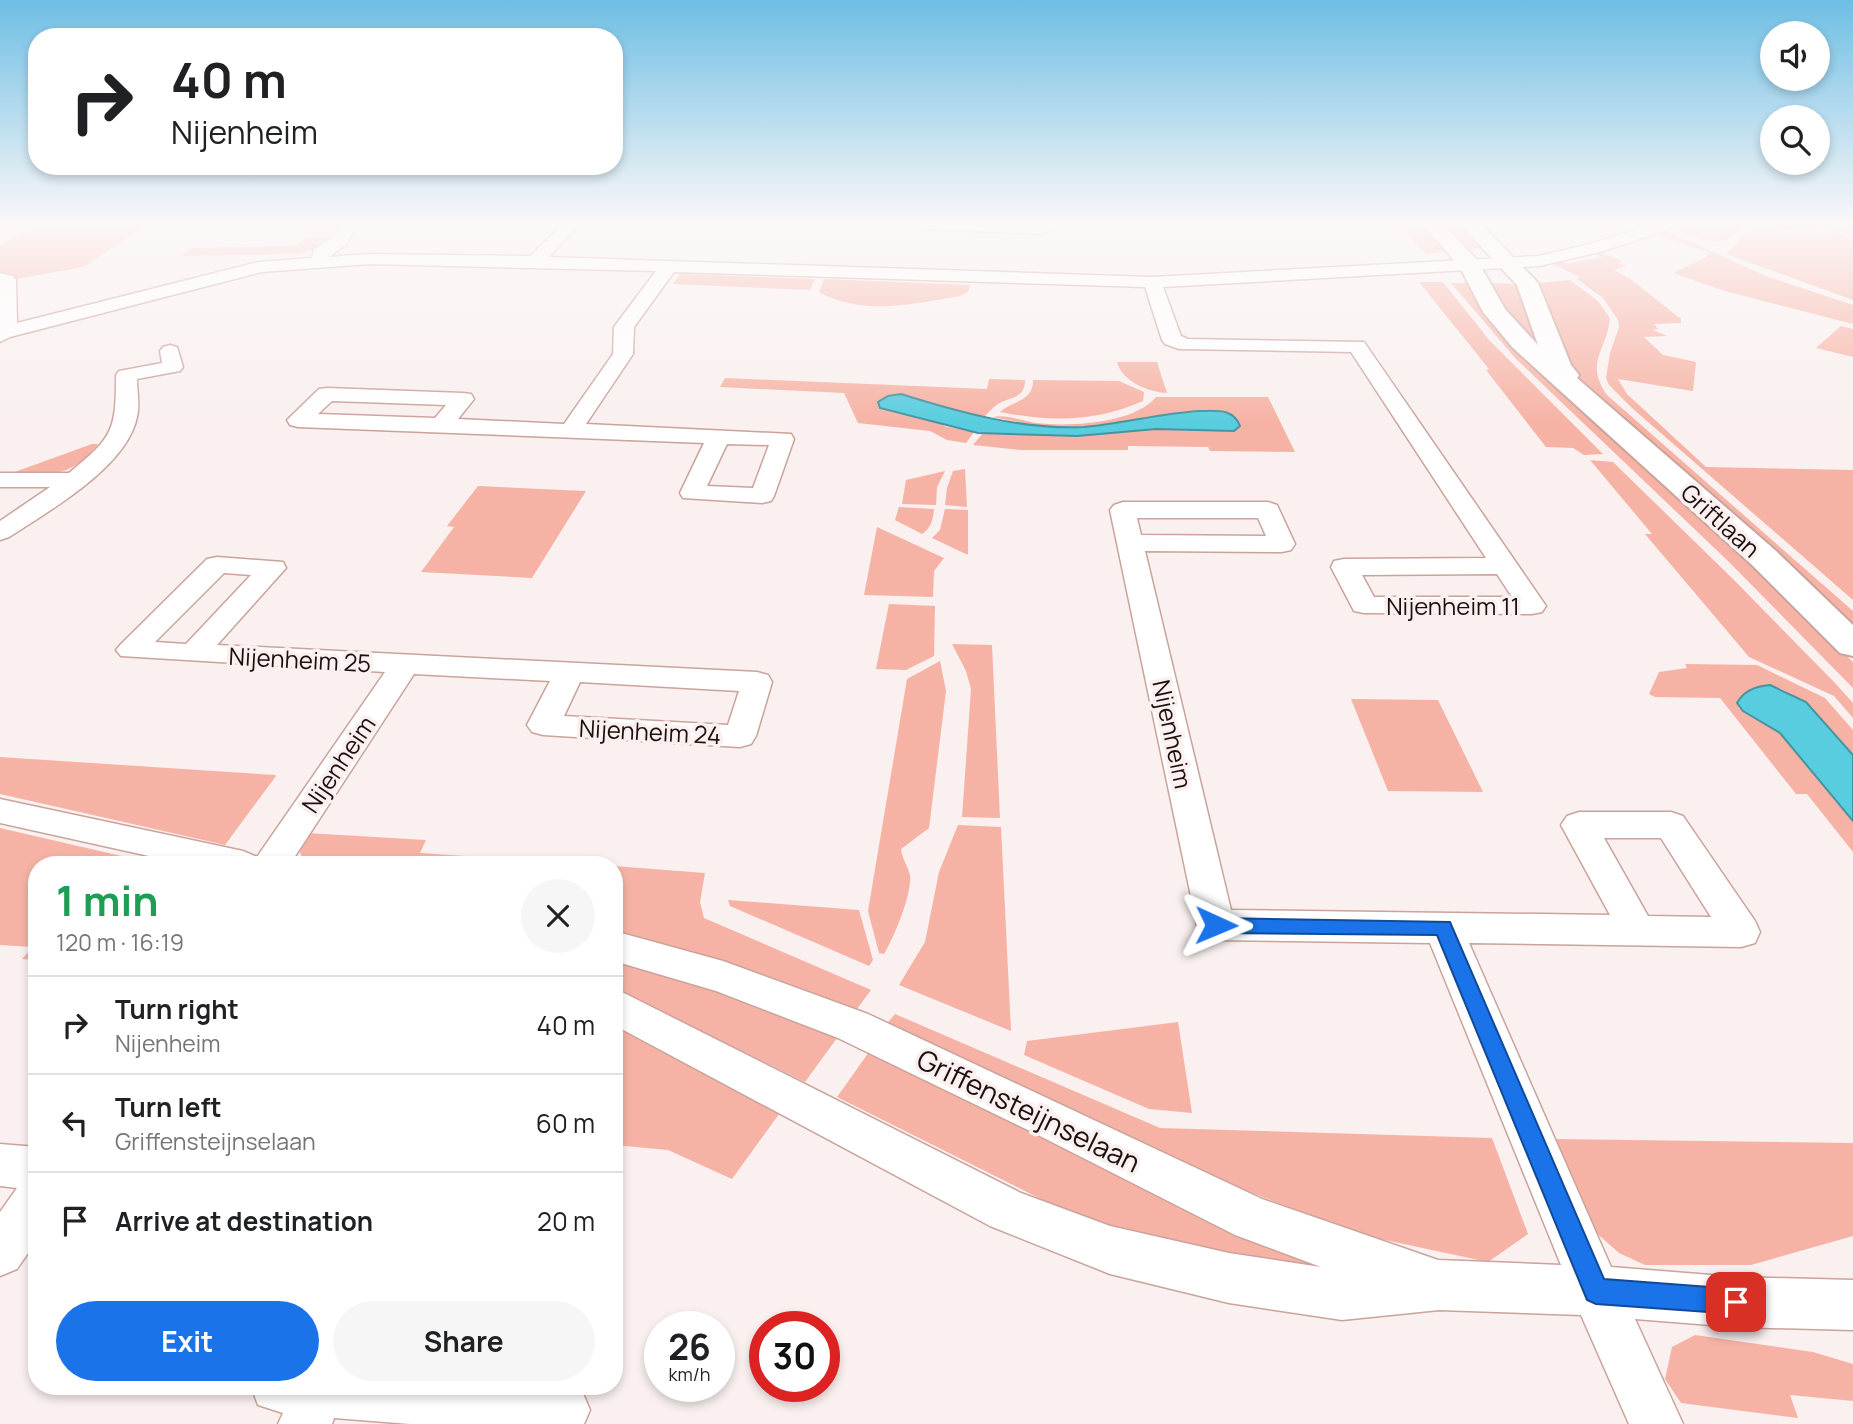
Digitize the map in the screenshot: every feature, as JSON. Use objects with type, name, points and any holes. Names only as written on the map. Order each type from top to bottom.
[{"type":"street","points":[[2,334],[8,323],[5,290]]},
{"type":"street","points":[[2,334],[161,290]]},
{"type":"street","points":[[570,431],[623,354],[624,327],[651,290]]},
{"type":"street","name":"Nijenheim 11","points":[[1155,290],[1172,340],[1186,345],[1357,346],[1506,566],[1532,606],[1364,605],[1345,567],[1506,566]]},
{"type":"street","name":"Griftlaan","points":[[1483,290],[1495,312],[1513,332],[1763,557],[1853,645]]},
{"type":"street","name":"Griftlaan","points":[[1530,290],[1559,367],[1585,398]]},
{"type":"street","points":[[0,531],[44,503],[104,455],[120,434],[126,418],[126,376],[173,366],[170,351]]},
{"type":"street","points":[[441,425],[463,399],[327,394],[298,420],[783,439],[762,496],[692,493],[719,437]]},
{"type":"street","points":[[0,480],[72,480]]},
{"type":"street","name":"Nijenheim","points":[[1130,543],[1282,544],[1268,510],[1123,510],[1130,543],[1216,925],[1443,928]]},
{"type":"street","name":"Nijenheim 25","points":[[194,653],[405,664]]},
{"type":"street","name":"Nijenheim","points":[[276,856],[405,664]]},
{"type":"street","name":"Nijenheim 24","points":[[405,664],[757,682],[740,736],[543,725],[569,674]]},
{"type":"street","points":[[0,811],[206,856]]},
{"type":"street","points":[[1637,930],[1443,928],[1596,1291],[1656,1424]]},
{"type":"street","name":"Griffensteijnselaan","points":[[623,949],[723,977],[853,1026],[1252,1219],[1439,1285]]},
{"type":"street","name":"Griffensteijnselaan","points":[[623,1009],[1007,1210],[1110,1250],[1229,1278],[1342,1295],[1439,1285],[1596,1291],[1736,1302],[1853,1305]]},
{"type":"street","points":[[0,1165],[28,1168]]},
{"type":"street","points":[[0,1252],[28,1213]]},
{"type":"street","points":[[300,1400],[563,1410]]},
{"type":"shaded area","points":[[968,290],[960,296],[888,306],[853,304],[819,292]]},
{"type":"shaded area","points":[[1426,290],[1450,290],[1490,341],[1603,454],[1584,455],[1573,448],[1546,447],[1486,370],[1489,369]]},
{"type":"shaded area","points":[[1457,290],[1479,290],[1853,662],[1853,688],[1728,561],[1516,359]]},
{"type":"shaded area","points":[[1491,290],[1524,290],[1527,294],[1541,356]]},
{"type":"shaded area","points":[[1532,290],[1584,290],[1598,301],[1610,318],[1597,365],[1600,384],[1607,395],[1853,611],[1853,629],[1573,378]]},
{"type":"shaded area","points":[[1593,290],[1645,290],[1681,319],[1681,323],[1654,324],[1658,329],[1653,330],[1667,336],[1644,337],[1663,355],[1696,362],[1693,391],[1618,379],[1627,394],[1706,467],[1853,470],[1853,600],[1609,385],[1606,378],[1610,353],[1619,327],[1618,320],[1603,298]]},
{"type":"shaded area","points":[[1809,290],[1853,305],[1853,324],[1725,291]]},
{"type":"shaded area","points":[[1827,290],[1853,290],[1853,300]]},
{"type":"shaded area","points":[[1841,326],[1853,329],[1853,357],[1816,348]]},
{"type":"shaded area","points":[[1117,362],[1157,362],[1167,393],[1137,385],[1124,375]]},
{"type":"shaded area","points":[[725,378],[987,389],[989,379],[1025,380],[1020,394],[998,404],[985,416],[964,414],[943,426],[974,432],[966,443],[947,440],[930,431],[858,423],[844,393],[720,387]]},
{"type":"shaded area","points":[[1033,380],[1119,381],[1144,392],[1143,401],[1108,413],[1073,418],[1000,412],[1026,397],[1030,393]]},
{"type":"shaded area","points":[[1156,397],[1268,397],[1295,452],[1128,446],[1128,450],[1020,450],[973,445],[983,433],[1077,436],[1156,429],[1199,431],[1182,412],[1086,427],[1034,425],[993,417],[1049,424],[1100,422],[1132,413]]},
{"type":"shaded area","points":[[98,444],[79,463],[60,472],[12,473]]},
{"type":"shaded area","points":[[1590,460],[1613,462],[1733,579],[1853,703],[1853,718],[1834,696],[1749,657],[1645,534],[1652,534]]},
{"type":"shaded area","points":[[965,469],[967,507],[945,505],[953,471]]},
{"type":"shaded area","points":[[945,471],[937,487],[936,505],[902,504],[906,480]]},
{"type":"shaded area","points":[[478,486],[586,491],[532,578],[421,572],[454,527],[447,526]]},
{"type":"shaded area","points":[[899,507],[934,509],[932,520],[925,532],[922,534],[895,520]]},
{"type":"shaded area","points":[[945,509],[968,510],[968,555],[932,538],[940,530]]},
{"type":"shaded area","points":[[877,527],[944,558],[934,571],[933,597],[864,595]]},
{"type":"shaded area","points":[[889,604],[935,606],[934,656],[906,670],[876,669]]},
{"type":"shaded area","points":[[952,644],[992,645],[1000,818],[962,817],[971,689],[966,671]]},
{"type":"shaded area","points":[[940,661],[946,691],[929,828],[901,849],[910,875],[908,893],[902,916],[888,947],[884,954],[879,953],[868,911],[907,679]]},
{"type":"shaded area","points":[[1685,664],[1757,665],[1825,698],[1853,730],[1853,755],[1816,714],[1783,690],[1770,685],[1743,711],[1780,733],[1853,821],[1853,852],[1807,794],[1796,794],[1720,698],[1655,697],[1649,694],[1659,672],[1687,668]]},
{"type":"shaded area","points":[[1351,699],[1438,700],[1483,792],[1388,791]]},
{"type":"shaded area","points":[[0,757],[276,776],[225,845],[0,794]]},
{"type":"shaded area","points":[[958,825],[1001,827],[1011,1031],[899,985],[925,942],[939,872]]},
{"type":"shaded area","points":[[0,828],[121,856],[28,856],[28,947],[0,945]]},
{"type":"shaded area","points":[[307,833],[426,840],[420,853],[466,856],[301,856],[299,848]]},
{"type":"shaded area","points":[[623,867],[705,873],[700,902],[704,918],[871,990],[851,1017],[750,971],[623,937]]},
{"type":"shaded area","points":[[728,900],[859,910],[873,960],[869,966],[730,906]]},
{"type":"shaded area","points":[[623,960],[688,978],[837,1038],[805,1082],[623,992]]},
{"type":"shaded area","points":[[895,1014],[1160,1128],[1492,1138],[1528,1234],[1488,1262],[1357,1234],[1232,1185],[885,1026]]},
{"type":"shaded area","points":[[1178,1022],[1192,1113],[1149,1109],[1024,1055],[1027,1041]]},
{"type":"shaded area","points":[[623,1030],[782,1110],[732,1179],[668,1150],[623,1146]]},
{"type":"shaded area","points":[[869,1052],[1355,1267],[1263,1272],[1077,1217],[837,1097]]},
{"type":"shaded area","points":[[1555,1139],[1853,1143],[1853,1236],[1751,1265],[1645,1265],[1619,1253],[1593,1230]]},
{"type":"shaded area","points":[[1695,1335],[1813,1352],[1853,1364],[1853,1401],[1790,1395],[1798,1418],[1681,1403],[1665,1379],[1672,1347]]},
{"type":"water","points":[[901,394],[968,413],[1038,426],[1084,427],[1171,414],[1212,411],[1229,413],[1240,426],[1234,431],[1156,429],[1077,436],[978,433],[880,408],[878,402],[888,396]]},
{"type":"water","points":[[1770,685],[1806,702],[1853,755],[1853,821],[1780,733],[1743,711],[1737,703],[1751,690]]},
{"type":"route","points":[[1216,925],[1443,928],[1596,1291],[1736,1302]]}]
